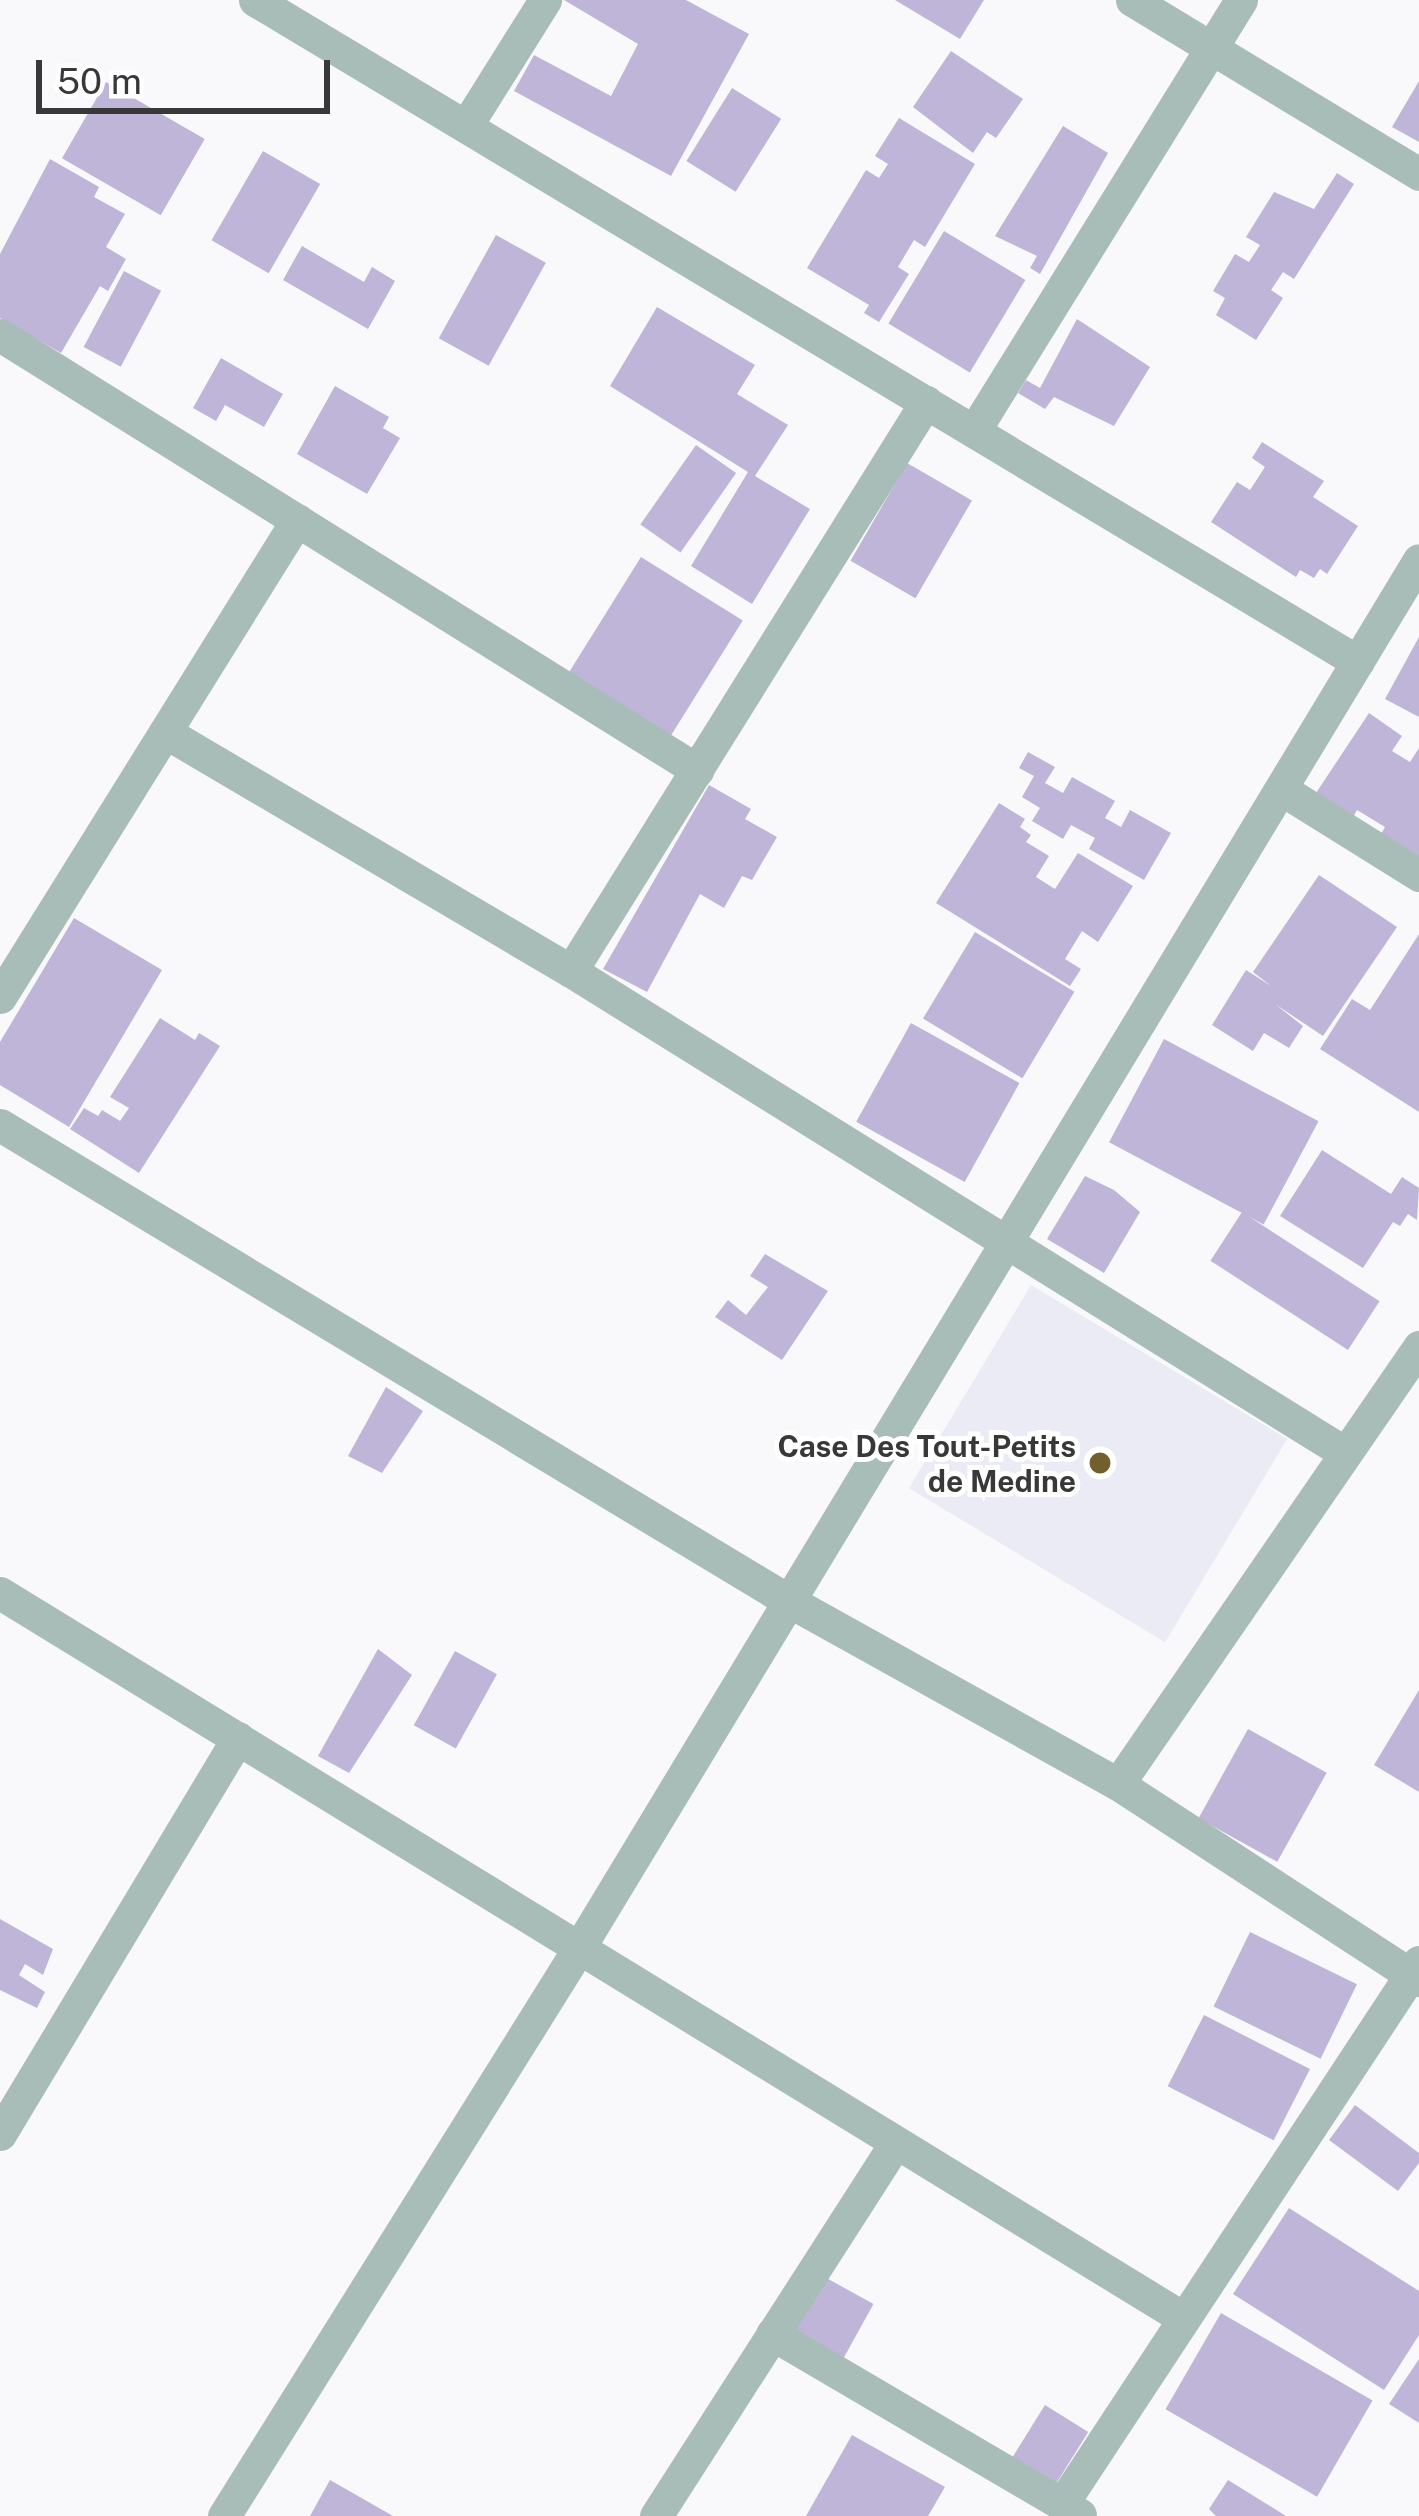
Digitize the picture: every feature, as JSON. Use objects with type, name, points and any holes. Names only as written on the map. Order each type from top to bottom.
[{"type":"street","points":[[255,0],[1358,662]]},
{"type":"street","points":[[466,126],[545,0]]},
{"type":"street","points":[[1132,0],[1419,174]]},
{"type":"street","points":[[974,431],[1241,0]]},
{"type":"street","points":[[0,335],[697,770]]},
{"type":"street","points":[[571,971],[926,402]]},
{"type":"street","points":[[0,997],[297,520]]},
{"type":"street","points":[[224,2516],[579,1948],[1419,560]]},
{"type":"street","points":[[165,732],[571,971],[1008,1239],[1345,1454]]},
{"type":"street","points":[[1281,789],[1419,875]]},
{"type":"street","points":[[0,1125],[789,1601],[1118,1784],[1416,1973],[1183,2318],[1072,2510],[772,2334]]},
{"type":"street","points":[[1118,1784],[1419,1347]]},
{"type":"street","points":[[0,1593],[1183,2318]]},
{"type":"street","points":[[0,2134],[238,1738]]},
{"type":"street","points":[[656,2516],[895,2144]]},
{"type":"shaded area","name":"Case Des Tout-Petits de Medine","points":[[1031,1285],[1287,1439],[1165,1642],[909,1488]]},
{"type":"building","points":[[564,0],[686,0],[749,34],[671,176],[514,91],[534,55],[611,96],[638,44]]},
{"type":"building","points":[[895,0],[984,0],[960,39]]},
{"type":"building","points":[[951,51],[1023,99],[996,138],[987,132],[973,153],[913,107]]},
{"type":"building","points":[[1419,81],[1419,142],[1392,127]]},
{"type":"building","points":[[106,82],[205,139],[161,215],[62,158]]},
{"type":"building","points":[[732,88],[781,119],[736,192],[686,161]]},
{"type":"building","points":[[899,118],[975,164],[925,247],[914,240],[898,267],[909,274],[879,322],[864,313],[869,305],[807,268],[866,170],[879,178],[888,164],[875,156]]},
{"type":"building","points":[[1063,126],[1108,153],[1040,274],[1030,268],[1037,256],[995,236]]},
{"type":"building","points":[[263,151],[320,184],[269,273],[212,240]]},
{"type":"building","points":[[50,159],[99,187],[94,197],[125,214],[106,247],[126,259],[108,291],[100,286],[61,353],[0,318],[0,254]]},
{"type":"building","points":[[1337,173],[1354,184],[1294,279],[1283,272],[1271,290],[1283,298],[1256,340],[1216,315],[1225,298],[1213,291],[1235,254],[1249,262],[1260,245],[1246,237],[1274,192],[1314,209]]},
{"type":"building","points":[[944,231],[1025,280],[970,373],[888,324]]},
{"type":"building","points":[[496,235],[546,263],[489,366],[439,338]]},
{"type":"building","points":[[302,246],[364,282],[372,267],[395,281],[368,329],[283,280]]},
{"type":"building","points":[[124,271],[161,291],[121,367],[84,347]]},
{"type":"building","points":[[657,307],[755,365],[737,394],[788,425],[755,476],[810,509],[752,604],[691,566],[748,472],[610,386]]},
{"type":"building","points":[[1077,319],[1150,367],[1114,426],[1054,397],[1045,409],[1018,393],[1026,380],[1040,388]]},
{"type":"building","points":[[221,358],[283,394],[264,427],[225,405],[216,421],[193,408]]},
{"type":"building","points":[[335,386],[389,417],[383,428],[400,438],[367,494],[297,454]]},
{"type":"building","points":[[1262,442],[1324,481],[1313,497],[1358,526],[1327,574],[1320,569],[1314,578],[1300,570],[1296,577],[1211,522],[1237,482],[1250,490],[1265,467],[1252,458]]},
{"type":"building","points":[[696,445],[736,473],[681,553],[640,524]]},
{"type":"building","points":[[907,463],[972,500],[915,598],[850,561]]},
{"type":"building","points":[[641,557],[743,621],[669,738],[567,675]]},
{"type":"building","points":[[1419,637],[1419,717],[1385,699]]},
{"type":"building","points":[[1369,713],[1402,736],[1392,751],[1410,762],[1419,748],[1419,861],[1380,836],[1385,827],[1357,810],[1352,819],[1316,793]]},
{"type":"building","points":[[1028,752],[1055,767],[1045,783],[1063,793],[1072,777],[1115,801],[1105,818],[1121,827],[1130,810],[1171,833],[1144,880],[1089,849],[1095,838],[1071,825],[1063,839],[1032,821],[1040,808],[1022,797],[1034,776],[1019,768]]},
{"type":"building","points":[[709,785],[751,809],[745,819],[777,837],[752,880],[742,876],[724,908],[700,894],[647,992],[603,969]]},
{"type":"building","points":[[999,803],[1025,819],[1020,827],[1031,835],[1026,842],[1049,856],[1036,877],[1055,889],[1078,853],[1133,886],[1098,942],[1082,931],[1065,959],[1081,969],[1070,986],[936,903]]},
{"type":"building","points":[[1319,875],[1397,927],[1323,1036],[1275,1004],[1303,1026],[1289,1048],[1264,1033],[1253,1051],[1212,1025],[1246,970],[1271,986],[1253,972]]},
{"type":"building","points":[[74,918],[162,970],[69,1127],[0,1085],[0,1042]]},
{"type":"building","points":[[975,932],[1074,992],[1022,1078],[923,1019]]},
{"type":"building","points":[[1419,934],[1419,1112],[1320,1049],[1352,999],[1370,1010]]},
{"type":"building","points":[[160,1018],[195,1040],[199,1033],[220,1046],[139,1173],[70,1129],[84,1108],[98,1116],[102,1110],[120,1121],[129,1108],[110,1097]]},
{"type":"building","points":[[911,1023],[1019,1083],[965,1182],[856,1122]]},
{"type":"building","points":[[1164,1039],[1319,1121],[1264,1224],[1109,1142]]},
{"type":"building","points":[[1322,1150],[1391,1194],[1402,1177],[1419,1188],[1417,1220],[1408,1214],[1400,1226],[1393,1222],[1363,1268],[1280,1216]]},
{"type":"building","points":[[1085,1176],[1114,1190],[1140,1212],[1104,1273],[1047,1239]]},
{"type":"building","points":[[1242,1212],[1380,1301],[1348,1350],[1210,1261]]},
{"type":"building","points":[[765,1254],[828,1291],[782,1360],[715,1317],[728,1300],[746,1315],[768,1287],[750,1276]]},
{"type":"building","points":[[386,1387],[423,1411],[382,1473],[348,1456]]},
{"type":"building","points":[[378,1649],[412,1675],[349,1773],[318,1756]]},
{"type":"building","points":[[455,1651],[497,1674],[456,1749],[414,1725]]},
{"type":"building","points":[[1419,1690],[1419,1792],[1374,1765]]},
{"type":"building","points":[[1248,1729],[1327,1773],[1277,1862],[1199,1818]]},
{"type":"building","points":[[0,1919],[53,1949],[43,1975],[25,1964],[19,1975],[45,1992],[37,2008],[0,1990]]},
{"type":"building","points":[[1250,1932],[1357,1984],[1321,2059],[1214,2007]]},
{"type":"building","points":[[1204,2015],[1310,2069],[1274,2140],[1168,2086]]},
{"type":"building","points":[[1355,2105],[1419,2153],[1419,2163],[1398,2191],[1329,2140]]},
{"type":"building","points":[[1289,2208],[1419,2291],[1419,2335],[1384,2390],[1233,2294]]},
{"type":"building","points":[[821,2275],[873,2304],[841,2363],[789,2334]]},
{"type":"building","points":[[1221,2313],[1373,2400],[1317,2497],[1166,2409]]},
{"type":"building","points":[[1419,2359],[1419,2423],[1389,2404]]},
{"type":"building","points":[[1045,2405],[1088,2432],[1055,2485],[1012,2458]]},
{"type":"building","points":[[852,2435],[945,2487],[928,2516],[806,2516]]},
{"type":"building","points":[[330,2480],[393,2516],[310,2516]]},
{"type":"building","points":[[1228,2480],[1286,2516],[1216,2516],[1209,2509]]},
{"type":"place","name":"Case Des Tout-Petits de Medine","points":[[1100,1463]]}]
